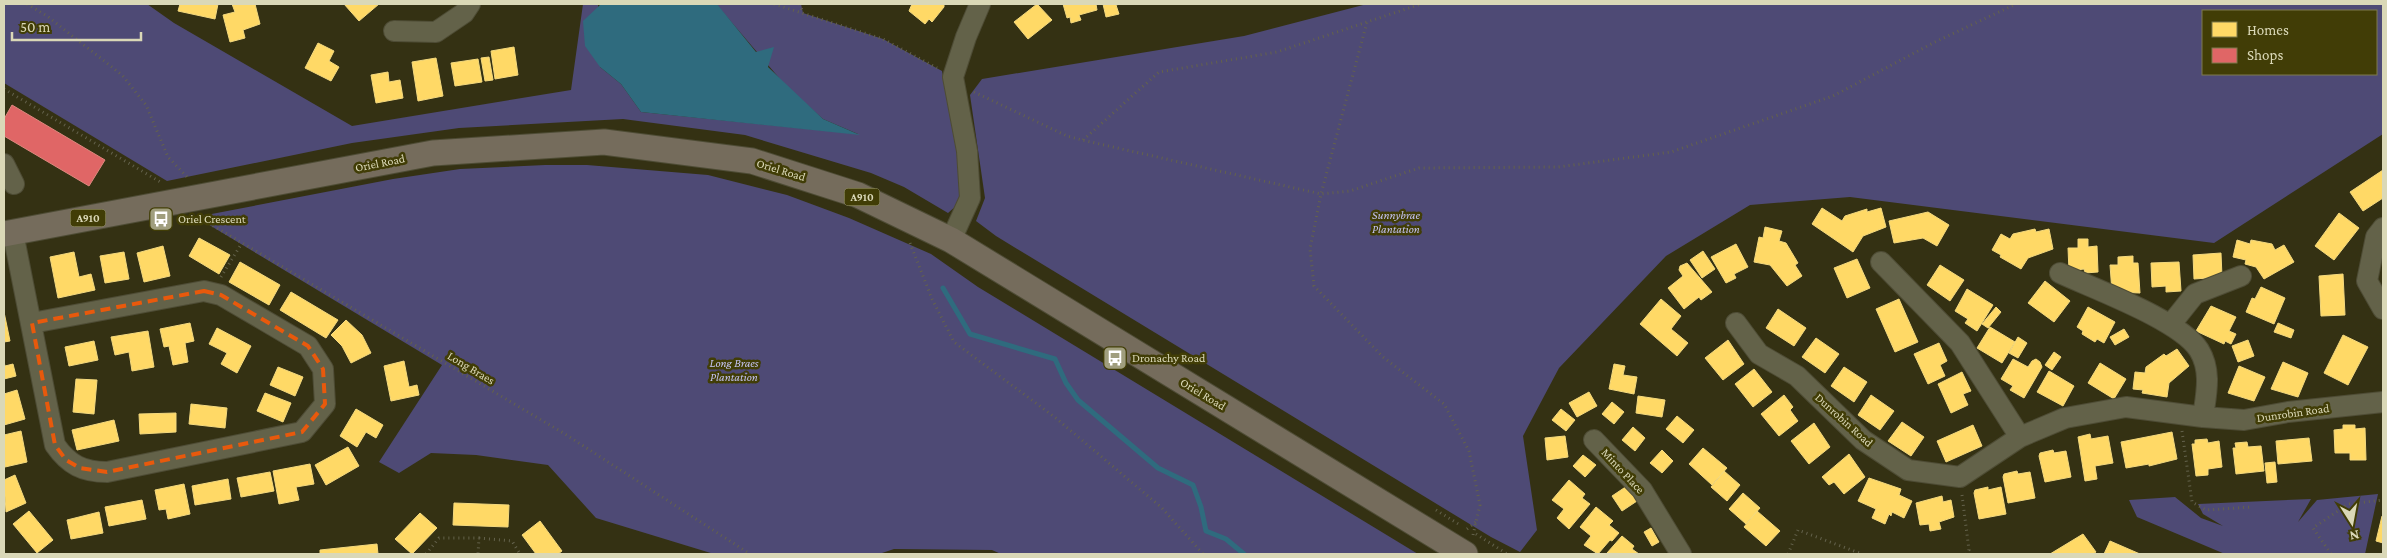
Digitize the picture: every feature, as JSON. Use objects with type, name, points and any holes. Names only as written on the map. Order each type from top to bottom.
[{"type":"main road","name":"Oriel Road","points":[[8,234],[434,153],[604,142],[752,161],[858,195],[951,240],[1468,547]]},
{"type":"street","points":[[394,31],[436,32],[464,12],[470,4]]},
{"type":"street","points":[[951,240],[970,198],[959,81],[966,36],[980,4]]},
{"type":"street","points":[[4,164],[14,184]]},
{"type":"street","points":[[2383,228],[2376,238],[2367,281],[2383,309]]},
{"type":"street","points":[[8,234],[32,323],[55,445],[66,460],[80,468],[91,472],[107,472],[302,432],[325,404],[323,369],[308,346],[221,295],[204,291],[32,323]]},
{"type":"street","points":[[1881,262],[1960,343],[2020,437]]},
{"type":"street","points":[[2060,273],[2171,324],[2199,350],[2208,380],[2203,418]]},
{"type":"street","points":[[2171,324],[2195,294],[2240,276]]},
{"type":"street","name":"Dunrobin Road","points":[[1736,324],[1759,354],[1797,376],[1863,440],[1908,470],[1960,477],[2020,437],[2065,418],[2126,406],[2203,418],[2244,420],[2288,412],[2383,402]]},
{"type":"street","name":"Minto Place","points":[[1594,440],[1642,490],[1681,554]]},
{"type":"path","points":[[26,4],[47,16],[122,75],[146,106],[187,200]]},
{"type":"path","points":[[774,4],[883,39],[959,81],[968,89],[1067,136],[1321,194],[1350,191],[1419,168],[1558,167],[1671,152],[1832,96],[1935,42],[2016,4]]},
{"type":"path","points":[[799,4],[803,12]]},
{"type":"path","points":[[1082,140],[1159,72],[1277,52],[1420,4]]},
{"type":"path","points":[[1367,22],[1321,194],[1310,249],[1314,286],[1383,357],[1444,404],[1469,451],[1480,505],[1468,547]]},
{"type":"path","points":[[4,89],[187,200]]},
{"type":"path","name":"Long Braes","points":[[187,200],[187,211],[565,434],[750,554]]},
{"type":"path","points":[[899,215],[932,300],[954,342],[1080,438],[1162,508],[1203,554]]},
{"type":"path","points":[[211,293],[242,243]]},
{"type":"path","points":[[2179,414],[2192,502],[2206,510],[2252,507]]},
{"type":"path","points":[[1960,477],[1969,550],[1966,554]]},
{"type":"path","points":[[2331,554],[2313,528],[2348,504],[2383,500]]},
{"type":"path","points":[[1427,504],[1467,529]]},
{"type":"path","points":[[1467,529],[1476,522]]},
{"type":"path","points":[[1467,529],[1468,547]]},
{"type":"path","points":[[1788,554],[1798,530],[1862,554]]},
{"type":"path","points":[[426,554],[439,538],[479,538],[512,541],[520,554]]},
{"type":"path","points":[[478,554],[479,538]]},
{"type":"path","points":[[1468,547],[1507,554]]},
{"type":"highlighted area","points":[[204,291],[221,295],[308,346],[323,369],[325,404],[302,432],[107,472],[80,468],[66,460],[55,445],[32,323]]},
{"type":"green space","points":[[4,4],[147,4],[174,23],[352,126],[571,90],[583,4],[601,4],[598,5],[600,67],[621,84],[641,112],[858,134],[823,119],[786,86],[716,4],[801,4],[803,13],[883,39],[942,71],[965,198],[948,213],[904,187],[871,173],[745,135],[623,119],[459,128],[352,143],[167,181],[4,83]]},
{"type":"green space","name":"Sunnybrae Plantation","points":[[1367,4],[2383,4],[2383,134],[2214,243],[1850,197],[1750,205],[1666,256],[1559,368],[1523,436],[1537,530],[1520,552],[1491,537],[996,236],[976,221],[985,198],[970,95],[982,79],[1244,36]]},
{"type":"green space","name":"Long Braes Plantation","points":[[587,165],[708,175],[787,195],[849,218],[931,254],[978,287],[1418,554],[1001,554],[992,550],[894,549],[879,554],[714,554],[596,518],[548,465],[476,455],[431,453],[399,473],[379,462],[442,365],[196,217],[393,179],[460,169]]},
{"type":"green space","points":[[2378,494],[2365,554],[2225,554],[2137,517],[2129,500],[2175,497],[2201,518],[2223,526],[2203,514],[2198,504],[2311,499],[2298,522],[2317,500]]},
{"type":"water","points":[[601,4],[717,4],[756,52],[774,47],[768,67],[823,119],[860,135],[641,112],[621,84],[600,67],[585,46],[583,21]]},
{"type":"building: Homes","points":[[180,4],[218,4],[215,19],[178,11]]},
{"type":"building: Homes","points":[[232,4],[255,4],[260,24],[243,30],[245,38],[230,42],[223,15],[235,12]]},
{"type":"building: Homes","points":[[344,4],[379,4],[359,21]]},
{"type":"building: Homes","points":[[912,4],[944,4],[944,7],[932,22],[929,19],[925,24],[909,11]]},
{"type":"building: Homes","points":[[1037,4],[1052,20],[1028,39],[1014,22]]},
{"type":"building: Homes","points":[[1063,4],[1096,4],[1097,10],[1079,15],[1081,20],[1071,23],[1070,17],[1067,18]]},
{"type":"building: Homes","points":[[1103,4],[1120,4],[1116,5],[1119,14],[1106,17]]},
{"type":"building: Homes","points":[[318,43],[334,51],[329,61],[339,67],[331,81],[305,68]]},
{"type":"building: Homes","points":[[514,47],[518,75],[495,79],[491,51]]},
{"type":"building: Homes","points":[[489,57],[493,80],[485,81],[481,58]]},
{"type":"building: Homes","points":[[436,58],[443,96],[418,101],[412,62]]},
{"type":"building: Homes","points":[[478,59],[482,82],[455,86],[451,63]]},
{"type":"building: Homes","points":[[388,72],[389,82],[400,80],[403,98],[376,103],[371,75]]},
{"type":"building: Homes","points":[[2383,170],[2383,198],[2363,211],[2350,192]]},
{"type":"building: Homes","points":[[1822,208],[1842,221],[1845,216],[1867,209],[1867,212],[1881,208],[1886,227],[1863,236],[1853,252],[1812,224]]},
{"type":"building: Homes","points":[[1928,212],[1949,225],[1937,246],[1923,238],[1894,243],[1889,221]]},
{"type":"building: Homes","points":[[2339,213],[2359,228],[2334,260],[2315,246]]},
{"type":"building: Homes","points":[[1765,227],[1782,231],[1779,241],[1786,243],[1798,263],[1795,265],[1802,276],[1787,286],[1770,265],[1754,262],[1759,237],[1763,238]]},
{"type":"building: Homes","points":[[2035,229],[2036,232],[2049,229],[2053,249],[2028,258],[2021,269],[1992,250],[2001,234],[2010,239],[2013,234]]},
{"type":"building: Homes","points":[[199,238],[230,255],[219,274],[189,256]]},
{"type":"building: Homes","points":[[2078,239],[2088,239],[2088,247],[2097,246],[2098,272],[2085,273],[2084,269],[2069,271],[2068,248],[2078,248]]},
{"type":"building: Homes","points":[[2237,240],[2250,244],[2251,240],[2272,244],[2275,250],[2284,245],[2294,262],[2264,279],[2256,267],[2245,264],[2246,260],[2233,257]]},
{"type":"building: Homes","points":[[1736,244],[1748,267],[1734,274],[1736,278],[1726,283],[1711,257]]},
{"type":"building: Homes","points":[[163,246],[170,276],[144,282],[137,253]]},
{"type":"building: Homes","points":[[1703,251],[1715,269],[1702,278],[1690,260]]},
{"type":"building: Homes","points":[[74,252],[79,277],[91,274],[95,290],[58,298],[50,257]]},
{"type":"building: Homes","points":[[124,252],[129,279],[105,283],[100,256]]},
{"type":"building: Homes","points":[[2221,253],[2222,277],[2194,279],[2193,255]]},
{"type":"building: Homes","points":[[2133,256],[2133,263],[2138,263],[2140,293],[2112,292],[2110,265],[2118,265],[2118,257]]},
{"type":"building: Homes","points":[[1857,259],[1870,288],[1847,298],[1834,268]]},
{"type":"building: Homes","points":[[240,262],[280,285],[269,305],[229,282]]},
{"type":"building: Homes","points":[[2179,262],[2181,291],[2166,292],[2166,286],[2152,287],[2151,263]]},
{"type":"building: Homes","points":[[1687,263],[1712,292],[1701,300],[1699,297],[1684,309],[1668,288],[1683,276],[1679,270],[1680,266]]},
{"type":"building: Homes","points":[[1940,265],[1964,280],[1950,301],[1927,285]]},
{"type":"building: Homes","points":[[2343,274],[2345,315],[2321,316],[2319,276]]},
{"type":"building: Homes","points":[[2045,281],[2070,301],[2054,322],[2028,303]]},
{"type":"building: Homes","points":[[2261,287],[2285,298],[2274,324],[2246,312],[2252,298],[2255,299]]},
{"type":"building: Homes","points":[[1967,289],[1993,305],[1977,331],[1965,323],[1968,319],[1955,311]]},
{"type":"building: Homes","points":[[291,292],[338,320],[326,338],[280,310]]},
{"type":"building: Homes","points":[[1661,299],[1681,316],[1671,329],[1688,343],[1677,356],[1640,324]]},
{"type":"building: Homes","points":[[1899,299],[1918,342],[1895,352],[1876,309]]},
{"type":"building: Homes","points":[[2211,306],[2236,317],[2229,331],[2236,334],[2231,344],[2225,341],[2224,344],[2196,331]]},
{"type":"building: Homes","points":[[1996,307],[2001,312],[1988,328],[1982,324]]},
{"type":"building: Homes","points":[[2088,307],[2115,322],[2104,343],[2097,339],[2095,342],[2082,334],[2083,331],[2077,327]]},
{"type":"building: Homes","points":[[1778,309],[1806,328],[1794,346],[1766,328]]},
{"type":"building: Homes","points":[[4,312],[10,341],[4,342]]},
{"type":"building: Homes","points":[[346,320],[362,335],[371,353],[351,363],[342,346],[331,335]]},
{"type":"building: Homes","points":[[190,323],[194,341],[185,343],[188,362],[173,365],[169,346],[164,347],[160,329]]},
{"type":"building: Homes","points":[[2278,323],[2294,330],[2291,338],[2274,332]]},
{"type":"building: Homes","points":[[1990,327],[2015,342],[2002,363],[1977,348]]},
{"type":"building: Homes","points":[[217,328],[251,346],[237,373],[221,364],[227,353],[209,344]]},
{"type":"building: Homes","points":[[2124,329],[2129,337],[2115,345],[2110,337]]},
{"type":"building: Homes","points":[[148,331],[154,367],[132,371],[129,352],[115,355],[111,337]]},
{"type":"building: Homes","points":[[2343,335],[2368,347],[2348,385],[2324,373]]},
{"type":"building: Homes","points":[[2018,337],[2027,343],[2018,358],[2009,353]]},
{"type":"building: Homes","points":[[1816,338],[1839,354],[1825,373],[1802,357]]},
{"type":"building: Homes","points":[[1728,340],[1744,364],[1723,380],[1705,358]]},
{"type":"building: Homes","points":[[2248,340],[2254,356],[2238,362],[2232,346]]},
{"type":"building: Homes","points":[[94,341],[98,360],[69,366],[65,347]]},
{"type":"building: Homes","points":[[1939,343],[1947,361],[1940,365],[1945,376],[1928,384],[1914,354]]},
{"type":"building: Homes","points":[[2177,349],[2189,366],[2169,383],[2167,397],[2142,393],[2143,390],[2133,389],[2135,372],[2145,373],[2146,367],[2164,354],[2166,356]]},
{"type":"building: Homes","points":[[2054,352],[2061,357],[2052,370],[2045,365]]},
{"type":"building: Homes","points":[[2013,359],[2028,367],[2036,359],[2042,367],[2024,398],[2010,390],[2013,386],[2001,379]]},
{"type":"building: Homes","points":[[404,361],[409,387],[417,385],[419,395],[391,401],[384,366]]},
{"type":"building: Homes","points":[[4,362],[5,366],[13,364],[16,376],[4,379]]},
{"type":"building: Homes","points":[[2283,362],[2308,373],[2298,397],[2271,389]]},
{"type":"building: Homes","points":[[2100,363],[2126,379],[2114,399],[2088,383]]},
{"type":"building: Homes","points":[[1614,364],[1625,366],[1623,375],[1637,377],[1634,394],[1609,389]]},
{"type":"building: Homes","points":[[2239,366],[2265,377],[2254,401],[2228,393]]},
{"type":"building: Homes","points":[[278,367],[303,377],[295,396],[270,385]]},
{"type":"building: Homes","points":[[1844,367],[1867,382],[1854,402],[1831,386]]},
{"type":"building: Homes","points":[[1754,369],[1772,392],[1753,407],[1735,384]]},
{"type":"building: Homes","points":[[2049,371],[2074,386],[2063,406],[2037,392]]},
{"type":"building: Homes","points":[[1962,372],[1971,391],[1963,394],[1968,405],[1951,413],[1938,384]]},
{"type":"building: Homes","points":[[76,379],[97,380],[94,414],[73,412]]},
{"type":"building: Homes","points":[[17,390],[25,419],[4,425],[4,394]]},
{"type":"building: Homes","points":[[1589,392],[1597,406],[1577,417],[1569,403]]},
{"type":"building: Homes","points":[[265,393],[291,403],[283,422],[257,411]]},
{"type":"building: Homes","points":[[1784,395],[1793,407],[1790,410],[1798,421],[1779,436],[1761,414]]},
{"type":"building: Homes","points":[[1871,395],[1894,411],[1880,430],[1858,415]]},
{"type":"building: Homes","points":[[1638,396],[1665,400],[1662,417],[1636,413]]},
{"type":"building: Homes","points":[[1612,402],[1624,412],[1614,424],[1602,414]]},
{"type":"building: Homes","points":[[191,404],[227,408],[225,428],[189,424]]},
{"type":"building: Homes","points":[[356,409],[383,425],[376,438],[366,432],[357,447],[340,436]]},
{"type":"building: Homes","points":[[1561,409],[1575,420],[1566,431],[1552,420]]},
{"type":"building: Homes","points":[[176,413],[176,432],[140,434],[139,414]]},
{"type":"building: Homes","points":[[1677,416],[1694,430],[1683,443],[1666,429]]},
{"type":"building: Homes","points":[[114,420],[119,441],[77,450],[72,430]]},
{"type":"building: Homes","points":[[1902,422],[1924,437],[1911,456],[1888,441]]},
{"type":"building: Homes","points":[[1814,423],[1830,447],[1809,464],[1791,441]]},
{"type":"building: Homes","points":[[1973,425],[1982,446],[1946,462],[1937,441]]},
{"type":"building: Homes","points":[[2343,425],[2355,425],[2355,429],[2365,428],[2366,460],[2350,460],[2350,453],[2335,453],[2334,430],[2343,429]]},
{"type":"building: Homes","points":[[1633,427],[1645,438],[1635,451],[1622,440]]},
{"type":"building: Homes","points":[[21,431],[27,462],[5,467],[4,435]]},
{"type":"building: Homes","points":[[2172,432],[2177,459],[2149,466],[2149,464],[2126,468],[2121,442]]},
{"type":"building: Homes","points":[[2090,434],[2091,439],[2108,436],[2113,463],[2095,466],[2097,479],[2085,481],[2078,437]]},
{"type":"building: Homes","points":[[1565,436],[1568,457],[1547,460],[1545,438]]},
{"type":"building: Homes","points":[[2309,438],[2312,461],[2278,464],[2276,441]]},
{"type":"building: Homes","points":[[2207,439],[2208,443],[2219,441],[2222,467],[2208,469],[2208,475],[2196,476],[2192,444],[2195,444],[2195,440]]},
{"type":"building: Homes","points":[[2247,442],[2248,447],[2261,446],[2264,471],[2236,474],[2233,448],[2236,448],[2235,443]]},
{"type":"building: Homes","points":[[348,447],[359,466],[326,485],[315,465]]},
{"type":"building: Homes","points":[[1703,448],[1727,468],[1712,485],[1689,464]]},
{"type":"building: Homes","points":[[1662,450],[1673,461],[1662,473],[1650,463]]},
{"type":"building: Homes","points":[[2053,450],[2054,453],[2066,451],[2071,477],[2045,482],[2039,456],[2040,453]]},
{"type":"building: Homes","points":[[1849,454],[1865,477],[1844,494],[1834,482],[1829,485],[1822,477]]},
{"type":"building: Homes","points":[[1583,455],[1596,465],[1585,477],[1573,466]]},
{"type":"building: Homes","points":[[2275,462],[2277,482],[2267,483],[2265,463]]},
{"type":"building: Homes","points":[[310,464],[314,484],[296,487],[299,500],[279,504],[273,471]]},
{"type":"building: Homes","points":[[1724,471],[1740,485],[1727,501],[1711,487]]},
{"type":"building: Homes","points":[[2017,471],[2018,474],[2030,472],[2035,498],[2008,503],[2003,477],[2004,474]]},
{"type":"building: Homes","points":[[270,472],[274,491],[241,497],[237,478]]},
{"type":"building: Homes","points":[[15,475],[26,503],[6,512],[4,480]]},
{"type":"building: Homes","points":[[1869,478],[1901,489],[1899,495],[1912,501],[1904,518],[1892,512],[1891,516],[1889,514],[1885,524],[1872,518],[1876,509],[1858,501]]},
{"type":"building: Homes","points":[[228,479],[231,499],[195,505],[192,486]]},
{"type":"building: Homes","points":[[1569,480],[1585,494],[1582,498],[1590,504],[1569,529],[1557,518],[1564,509],[1552,500]]},
{"type":"building: Homes","points":[[184,484],[190,514],[168,519],[166,509],[159,510],[155,490]]},
{"type":"building: Homes","points":[[1627,486],[1637,501],[1622,511],[1612,496]]},
{"type":"building: Homes","points":[[1988,487],[1988,490],[2001,487],[2006,514],[1979,519],[1974,493],[1975,490]]},
{"type":"building: Homes","points":[[1743,493],[1760,508],[1746,524],[1729,509]]},
{"type":"building: Homes","points":[[1942,496],[1943,502],[1951,500],[1954,517],[1939,522],[1941,529],[1930,531],[1929,524],[1920,525],[1916,503]]},
{"type":"building: Homes","points":[[142,500],[146,519],[109,526],[105,507]]},
{"type":"building: Homes","points":[[454,503],[509,505],[508,527],[453,525]]},
{"type":"building: Homes","points":[[1596,507],[1613,521],[1609,525],[1619,533],[1598,554],[1584,545],[1591,536],[1580,527]]},
{"type":"building: Homes","points":[[29,511],[53,540],[37,553],[13,524]]},
{"type":"building: Homes","points":[[1757,511],[1780,531],[1766,546],[1744,527]]},
{"type":"building: Homes","points":[[99,512],[103,533],[71,539],[67,520]]},
{"type":"building: Homes","points":[[420,513],[437,528],[412,554],[395,539]]},
{"type":"building: Homes","points":[[2383,516],[2383,543],[2376,541]]},
{"type":"building: Homes","points":[[540,521],[562,551],[558,554],[536,554],[522,535]]},
{"type":"building: Homes","points":[[1651,528],[1659,542],[1652,546],[1644,532]]},
{"type":"building: Homes","points":[[2083,534],[2096,552],[2093,554],[2050,554]]},
{"type":"building: Homes","points":[[1622,536],[1634,546],[1632,549],[1639,554],[1607,553]]},
{"type":"building: Homes","points":[[2110,541],[2140,554],[2104,554]]},
{"type":"building: Homes","points":[[377,544],[378,554],[320,554],[320,550]]},
{"type":"building: Shops","points":[[12,105],[105,160],[89,186],[4,136],[4,119]]},
{"type":"waterway","points":[[943,288],[970,334],[1055,359],[1066,383],[1078,400],[1158,468],[1193,485],[1201,507],[1206,531],[1226,539],[1244,554]]},
{"type":"place","name":"Oriel Crescent","points":[[161,219]]},
{"type":"place","name":"Dronachy Road","points":[[1115,358]]}]
